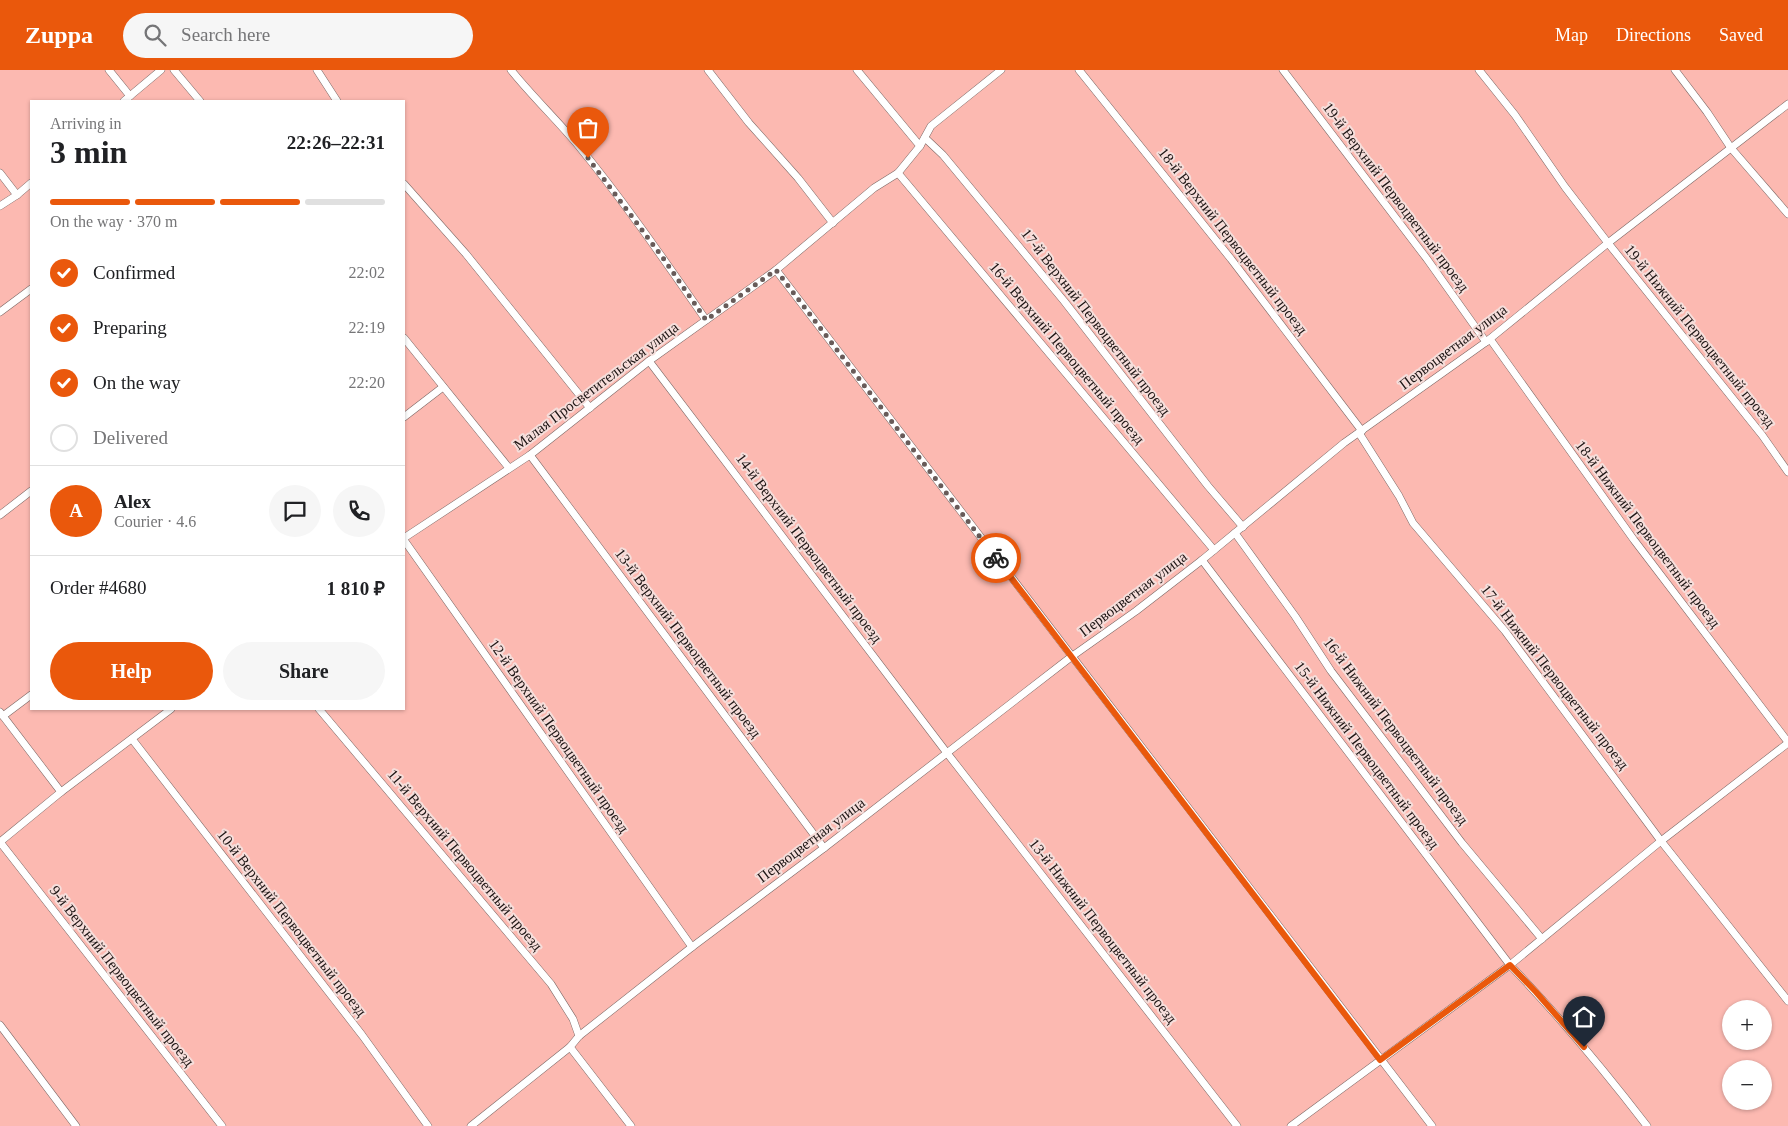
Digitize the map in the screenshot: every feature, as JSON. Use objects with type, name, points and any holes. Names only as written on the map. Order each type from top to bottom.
[{"type":"lane","points":[[109,70],[127,99],[162,70]]},
{"type":"lane","points":[[174,70],[199,100]]},
{"type":"lane","points":[[317,70],[336,100]]},
{"type":"lane","points":[[511,70],[577,144],[663,258],[706,320]]},
{"type":"lane","points":[[708,70],[748,123],[798,178],[833,222]]},
{"type":"lane","points":[[857,70],[920,146]]},
{"type":"lane","name":"Малая Просветительская улица","points":[[405,538],[530,455],[649,360],[776,270],[874,188],[898,173],[920,146],[932,126],[1001,70]]},
{"type":"lane","name":"18-й Верхний Первоцветный проезд","points":[[1079,70],[1231,259],[1360,432]]},
{"type":"lane","name":"19-й Верхний Первоцветный проезд","points":[[1283,70],[1488,340]]},
{"type":"lane","name":"19-й Нижний Первоцветный проезд","points":[[1479,70],[1515,115],[1565,187],[1762,435],[1788,472]]},
{"type":"lane","points":[[1675,70],[1731,148],[1788,214]]},
{"type":"lane","name":"Первоцветная улица","points":[[471,1126],[570,1047],[579,1036],[692,947],[824,848],[1071,657],[1136,611],[1360,432],[1488,340],[1608,242],[1788,104]]},
{"type":"lane","name":"17-й Верхний Первоцветный проезд","points":[[924,138],[944,155],[1064,301],[1208,486],[1243,527]]},
{"type":"lane","points":[[0,173],[18,195]]},
{"type":"lane","name":"16-й Верхний Первоцветный проезд","points":[[898,173],[1214,550]]},
{"type":"lane","points":[[0,206],[18,195],[30,184]]},
{"type":"lane","points":[[405,185],[466,254],[590,408]]},
{"type":"lane","points":[[776,270],[1432,1126]]},
{"type":"lane","points":[[0,312],[30,290]]},
{"type":"lane","points":[[405,339],[509,468]]},
{"type":"lane","name":"18-й Нижний Первоцветный проезд","points":[[1488,340],[1634,540],[1788,742]]},
{"type":"lane","name":"14-й Верхний Первоцветный проезд","points":[[649,360],[947,753]]},
{"type":"lane","points":[[405,416],[444,387]]},
{"type":"lane","name":"17-й Нижний Первоцветный проезд","points":[[1360,432],[1413,523],[1506,631],[1661,841],[1706,895],[1788,1002]]},
{"type":"lane","name":"13-й Верхний Первоцветный проезд","points":[[530,455],[824,848]]},
{"type":"lane","points":[[0,515],[30,492]]},
{"type":"lane","name":"16-й Нижний Первоцветный проезд","points":[[1235,533],[1296,616],[1331,671],[1462,843],[1542,938]]},
{"type":"lane","name":"12-й Верхний Первоцветный проезд","points":[[405,540],[692,947]]},
{"type":"lane","name":"15-й Нижний Первоцветный проезд","points":[[1202,560],[1510,965],[1608,1075],[1647,1126]]},
{"type":"lane","points":[[30,696],[2,714],[61,792]]},
{"type":"lane","points":[[0,842],[61,792],[170,710]]},
{"type":"lane","name":"11-й Верхний Первоцветный проезд","points":[[320,710],[551,984],[574,1019],[579,1036]]},
{"type":"lane","name":"10-й Верхний Первоцветный проезд","points":[[132,739],[356,1027],[428,1126]]},
{"type":"lane","points":[[1290,1126],[1510,965],[1661,841],[1788,742]]},
{"type":"lane","name":"13-й Нижний Первоцветный проезд","points":[[947,753],[1237,1126]]},
{"type":"lane","name":"9-й Верхний Первоцветный проезд","points":[[0,842],[222,1126]]},
{"type":"lane","points":[[0,1026],[76,1126]]},
{"type":"lane","points":[[570,1047],[631,1126]]},
{"type":"shaded area","points":[[0,70],[1788,70],[1788,1126],[0,1126]]},
{"type":"way so far","points":[[588,158],[663,258],[706,320],[776,270],[996,558]]},
{"type":"route","points":[[996,558],[1380,1060],[1510,965],[1584,1047]]}]
